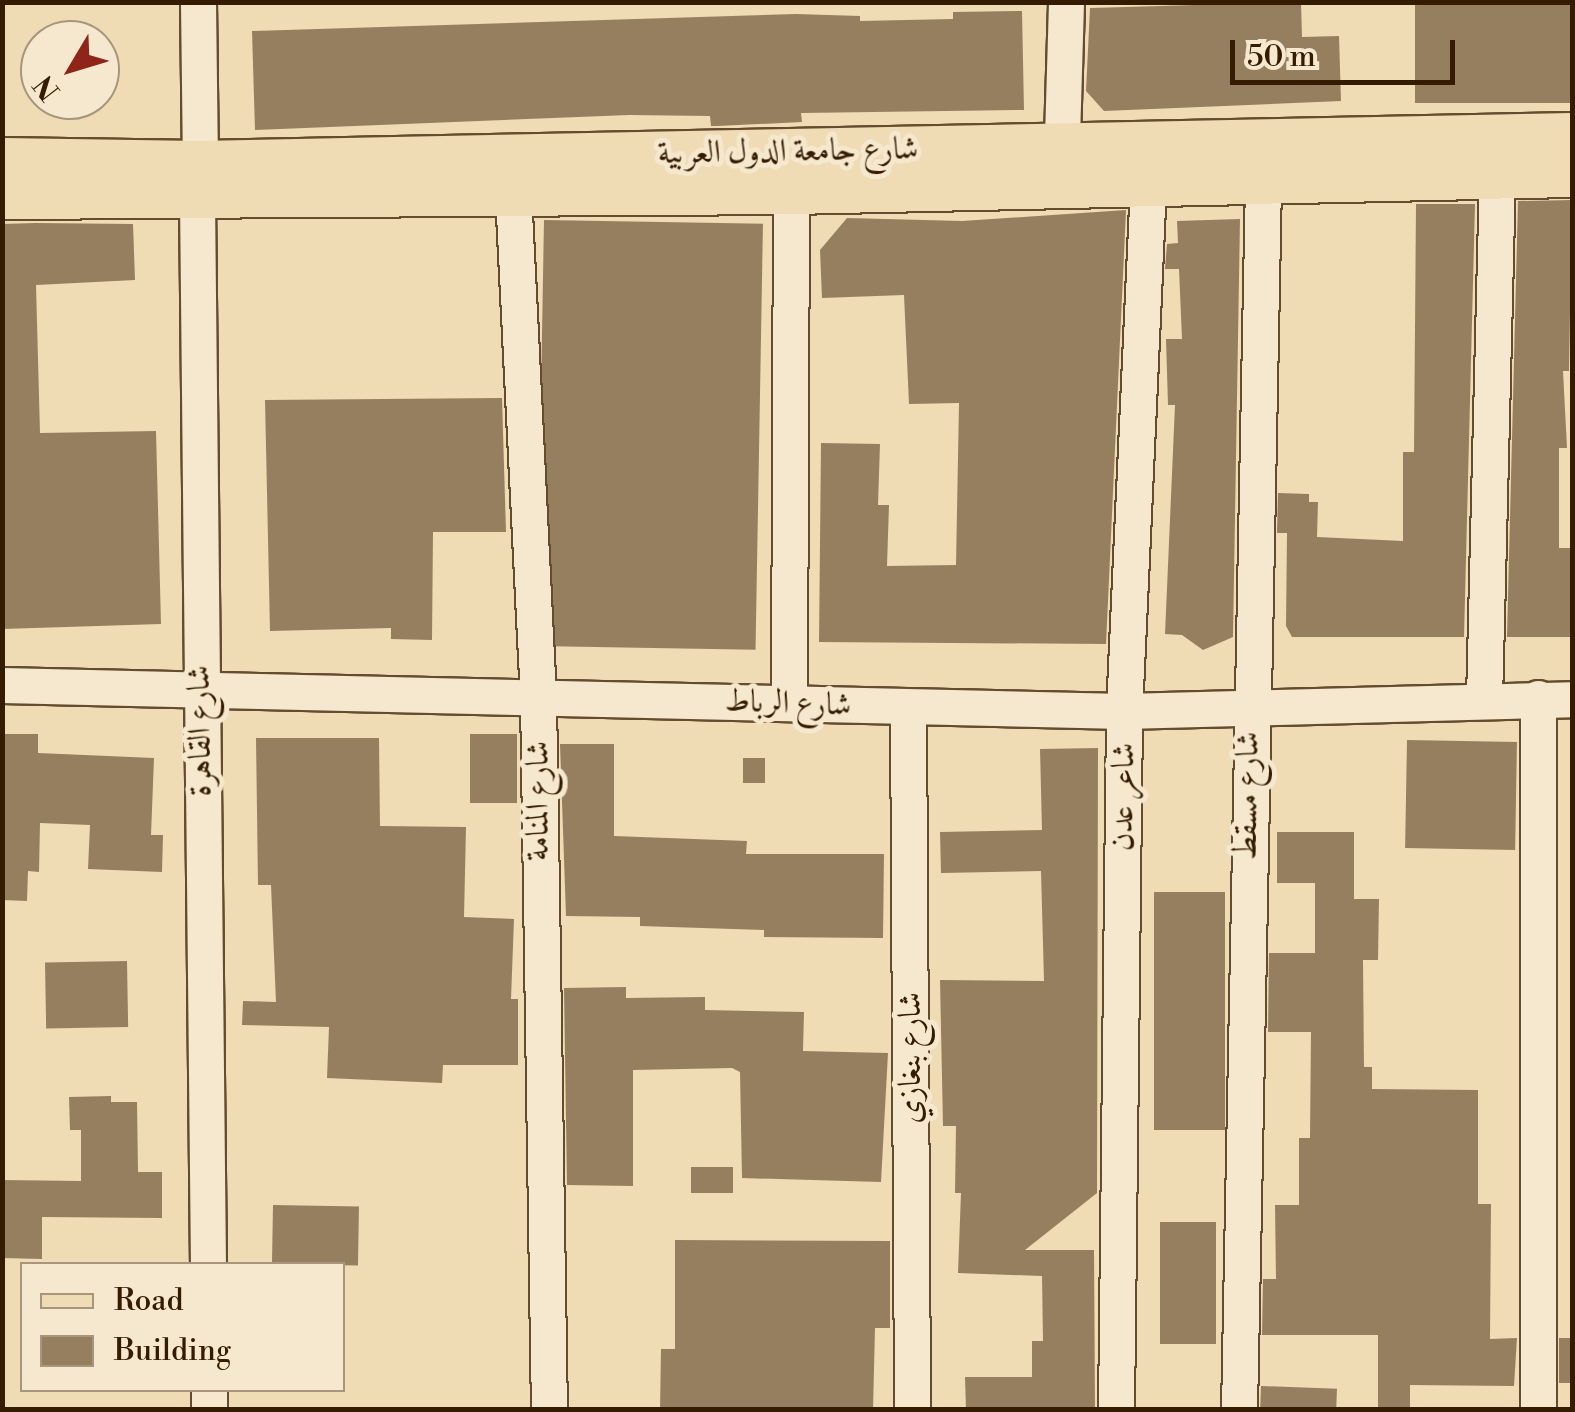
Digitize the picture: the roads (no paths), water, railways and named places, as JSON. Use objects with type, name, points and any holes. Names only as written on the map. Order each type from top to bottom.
[{"type":"main road","name":"شارع جامعة الدول العربية","points":[[2,196],[198,181],[1062,163],[1572,135]]},
{"type":"main road","name":"شارع جامعة الدول العربية","points":[[2,160],[198,181],[513,193],[791,191],[1062,163],[1148,184],[1572,174]]},
{"type":"street","name":"شارع القاهرة","points":[[198,2],[198,686],[208,1262]]},
{"type":"street","points":[[1062,163],[1066,2]]},
{"type":"street","points":[[1484,700],[1496,176]]},
{"type":"street","name":"شارع مسقط","points":[[1238,1410],[1249,709],[1263,182]]},
{"type":"street","name":"شاعر عدن","points":[[1116,1410],[1124,711],[1148,184]]},
{"type":"street","points":[[790,702],[791,191]]},
{"type":"street","name":"شارع المنامة","points":[[513,193],[538,697],[549,1410]]},
{"type":"street","name":"شارع الرباط","points":[[2,685],[198,686],[1124,711],[1555,698]]},
{"type":"street","points":[[1538,1410],[1556,1225],[1555,698]]},
{"type":"street","name":"شارع بنغازي","points":[[908,706],[912,1410]]}]
